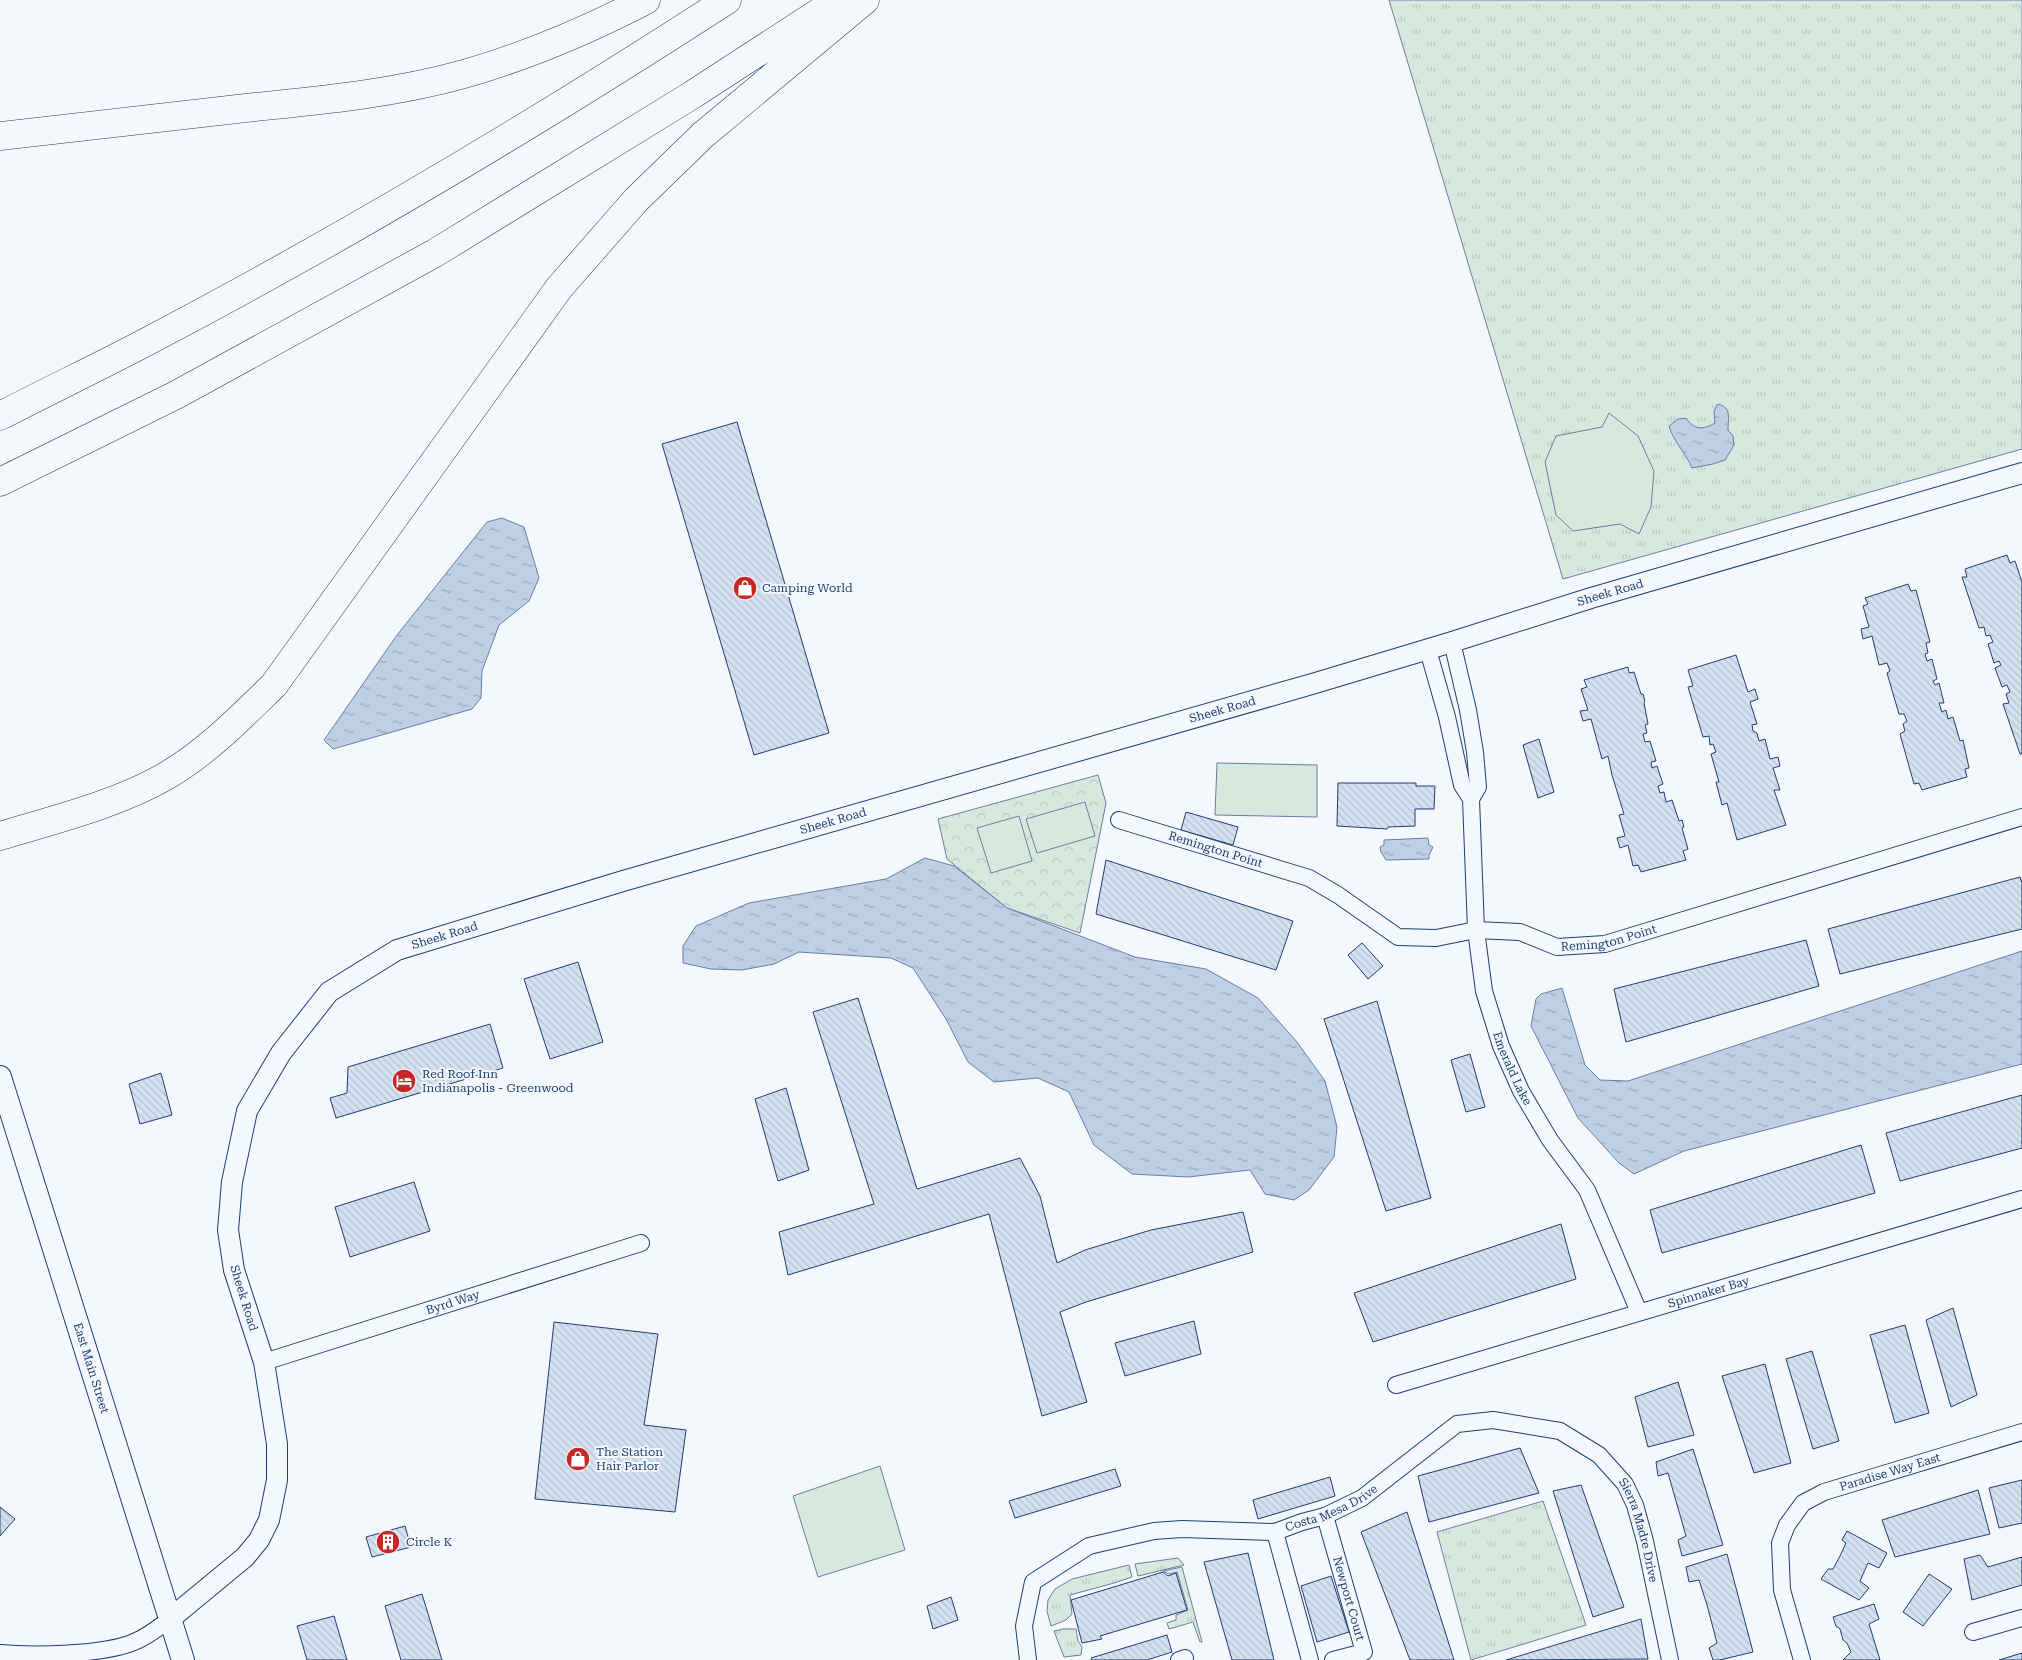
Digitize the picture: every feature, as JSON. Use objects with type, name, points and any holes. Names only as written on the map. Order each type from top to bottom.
[{"type":"highway","points":[[0,136],[302,102],[401,88],[464,74],[527,53],[598,25],[646,0]]},
{"type":"highway","points":[[0,416],[151,340],[411,196],[661,43],[727,0]]},
{"type":"highway","points":[[0,482],[176,395],[435,252],[692,94],[838,0]]},
{"type":"highway","points":[[0,836],[107,802],[165,776],[225,734],[274,685],[559,288],[623,214],[703,135],[865,0]]},
{"type":"main road","name":"East Main Street","points":[[0,1077],[183,1660]]},
{"type":"street","name":"Sheek Road","points":[[170,1619],[245,1557],[259,1540],[270,1520],[277,1480],[277,1444],[264,1362],[234,1270],[228,1230],[232,1182],[248,1112],[282,1053],[329,992],[397,950],[633,878],[1428,650],[1590,598],[2022,473]]},
{"type":"street","name":"Emerald Lake","points":[[1452,642],[1468,710],[1475,752],[1478,787],[1471,799]]},
{"type":"street","name":"Emerald Lake","points":[[1428,650],[1447,717],[1462,785],[1471,799],[1476,930],[1484,991],[1501,1046],[1521,1091],[1550,1140],[1587,1190],[1639,1312]]},
{"type":"street","name":"Remington Point","points":[[1119,820],[1309,878],[1338,895],[1398,937],[1436,938],[1476,930],[1520,932],[1558,947],[1605,944],[2022,817]]},
{"type":"street","name":"Spinnaker Bay","points":[[1396,1385],[2022,1199]]},
{"type":"street","name":"Byrd Way","points":[[264,1362],[641,1243]]},
{"type":"street","name":"Costa Mesa Drive","points":[[1028,1660],[1024,1626],[1033,1582],[1090,1546],[1154,1531],[1182,1529],[1274,1532],[1325,1516],[1362,1498],[1457,1424],[1493,1420],[1560,1431]]},
{"type":"street","name":"Sierra Madre Drive","points":[[1560,1431],[1599,1455],[1625,1484],[1635,1505],[1645,1541],[1670,1660]]},
{"type":"street","name":"Paradise Way East","points":[[1802,1660],[1782,1590],[1780,1543],[1787,1525],[1803,1503],[1824,1492],[2022,1432]]},
{"type":"street","name":"Newport Court","points":[[1325,1516],[1364,1652],[1333,1660]]},
{"type":"street","points":[[1274,1532],[1310,1660]]},
{"type":"street","points":[[1973,1632],[2022,1618]]},
{"type":"street","points":[[0,1652],[14,1654],[62,1653],[114,1649],[147,1636],[170,1619]]},
{"type":"green space","points":[[1389,0],[2022,0],[2022,449],[1563,579]]},
{"type":"green space","points":[[1609,413],[1638,436],[1654,471],[1651,507],[1639,534],[1620,524],[1573,531],[1556,515],[1545,462],[1556,436],[1602,427]]},
{"type":"green space","points":[[1217,763],[1317,765],[1317,817],[1215,815]]},
{"type":"green space","points":[[1098,775],[1106,803],[1080,933],[1007,908],[947,859],[938,819]]},
{"type":"green space","points":[[1085,802],[1095,836],[1037,853],[1026,819]]},
{"type":"green space","points":[[1019,816],[1032,861],[991,873],[977,828]]},
{"type":"green space","points":[[880,1466],[905,1550],[818,1577],[793,1496]]},
{"type":"green space","points":[[1543,1501],[1586,1625],[1471,1660],[1437,1532]]},
{"type":"green space","points":[[1178,1558],[1184,1565],[1138,1576],[1135,1564]]},
{"type":"green space","points":[[1129,1565],[1132,1577],[1070,1595],[1072,1614],[1066,1620],[1051,1626],[1047,1611],[1048,1600],[1055,1589],[1072,1579]]},
{"type":"green space","points":[[1182,1567],[1202,1642],[1200,1642],[1193,1622],[1169,1629],[1167,1623],[1176,1620],[1176,1615],[1188,1610],[1177,1572],[1169,1574],[1163,1571]]},
{"type":"green space","points":[[1076,1629],[1078,1641],[1082,1647],[1081,1655],[1064,1657],[1054,1631]]},
{"type":"water","points":[[1718,404],[1727,411],[1729,418],[1728,430],[1733,436],[1734,445],[1725,460],[1692,468],[1673,437],[1669,426],[1678,419],[1686,418],[1692,425],[1699,428],[1711,425],[1715,423],[1714,411]]},
{"type":"water","points":[[502,518],[524,527],[539,578],[529,601],[499,625],[482,671],[481,698],[472,709],[333,749],[324,740],[397,635],[487,522]]},
{"type":"water","points":[[1428,838],[1429,845],[1433,847],[1429,859],[1386,860],[1381,852],[1380,847],[1384,845],[1384,840]]},
{"type":"water","points":[[925,858],[954,866],[1007,908],[1135,957],[1206,969],[1258,998],[1297,1042],[1325,1081],[1337,1127],[1334,1157],[1309,1190],[1294,1200],[1265,1194],[1250,1170],[1188,1177],[1132,1174],[1094,1145],[1069,1092],[1038,1078],[994,1082],[968,1062],[946,1019],[913,968],[891,958],[799,952],[774,964],[742,970],[711,969],[683,963],[683,946],[696,926],[749,903],[886,879]]},
{"type":"water","points":[[2022,951],[2022,1064],[1684,1151],[1634,1174],[1619,1163],[1578,1118],[1531,1026],[1536,999],[1541,994],[1562,988],[1585,1065],[1600,1080],[1628,1081]]},
{"type":"building","name":"Camping World","points":[[737,422],[829,733],[754,755],[662,444]]},
{"type":"building","points":[[2007,555],[2010,563],[2015,561],[2022,582],[2022,754],[2020,754],[2003,704],[2009,703],[2006,694],[2010,692],[2007,685],[2002,687],[1995,668],[2001,665],[1999,661],[1994,663],[1988,644],[1993,642],[1990,635],[1986,636],[1984,627],[1979,628],[1962,577],[1967,577],[1965,569]]},
{"type":"building","points":[[1908,584],[1911,591],[1916,590],[1930,642],[1926,643],[1928,653],[1925,654],[1927,661],[1932,659],[1937,679],[1933,681],[1935,685],[1939,683],[1944,703],[1939,703],[1942,712],[1946,710],[1948,719],[1953,717],[1960,741],[1963,740],[1969,768],[1965,769],[1967,777],[1922,790],[1919,783],[1914,784],[1900,734],[1905,731],[1903,724],[1907,721],[1904,714],[1899,714],[1887,673],[1890,671],[1887,663],[1879,665],[1872,636],[1863,639],[1861,629],[1869,627],[1863,606],[1868,604],[1865,598]]},
{"type":"building","points":[[1736,655],[1748,692],[1755,689],[1758,699],[1750,702],[1757,724],[1752,725],[1753,731],[1757,733],[1759,741],[1765,739],[1770,759],[1778,757],[1780,766],[1773,768],[1780,790],[1774,790],[1786,825],[1737,840],[1727,803],[1722,805],[1716,782],[1719,782],[1711,754],[1716,752],[1713,744],[1710,745],[1709,736],[1703,737],[1688,687],[1693,686],[1688,670]]},
{"type":"building","points":[[1628,667],[1629,673],[1634,672],[1645,701],[1648,724],[1645,725],[1647,733],[1643,734],[1645,742],[1650,741],[1656,761],[1651,762],[1652,768],[1657,766],[1663,784],[1658,786],[1660,793],[1664,792],[1666,802],[1672,800],[1679,821],[1682,820],[1684,827],[1682,828],[1688,849],[1683,851],[1686,860],[1641,872],[1638,865],[1633,866],[1628,845],[1620,848],[1617,838],[1625,836],[1619,815],[1624,814],[1608,756],[1602,759],[1591,719],[1583,721],[1580,711],[1588,710],[1581,689],[1587,687],[1584,680]]},
{"type":"building","points":[[1539,739],[1554,792],[1538,798],[1523,745]]},
{"type":"building","points":[[1338,783],[1416,783],[1416,786],[1435,786],[1434,809],[1415,809],[1415,826],[1388,827],[1387,829],[1337,826]]},
{"type":"building","points":[[1186,812],[1238,827],[1233,845],[1181,830]]},
{"type":"building","points":[[1106,860],[1293,921],[1276,970],[1096,914]]},
{"type":"building","points":[[2020,877],[2022,883],[2022,929],[1840,974],[1828,929]]},
{"type":"building","points":[[1806,940],[1819,986],[1626,1042],[1614,989]]},
{"type":"building","points":[[1362,943],[1383,966],[1368,979],[1348,955]]},
{"type":"building","points":[[578,962],[603,1042],[550,1059],[524,979]]},
{"type":"building","points":[[858,998],[917,1189],[1020,1158],[1040,1196],[1057,1263],[1085,1250],[1151,1230],[1243,1212],[1253,1252],[1086,1302],[1060,1312],[1087,1402],[1042,1416],[989,1214],[788,1275],[779,1232],[874,1204],[813,1012]]},
{"type":"building","points":[[1377,1001],[1431,1198],[1386,1211],[1324,1019]]},
{"type":"building","name":"Red Roof Inn Indianapolis - Greenwood","points":[[490,1024],[503,1068],[336,1118],[330,1098],[347,1093],[348,1067]]},
{"type":"building","points":[[1470,1054],[1485,1107],[1466,1112],[1451,1060]]},
{"type":"building","points":[[161,1073],[172,1115],[140,1124],[129,1084]]},
{"type":"building","points":[[786,1088],[809,1170],[778,1181],[755,1099]]},
{"type":"building","points":[[2022,1095],[2022,1148],[1900,1181],[1886,1133]]},
{"type":"building","points":[[1861,1145],[1875,1193],[1662,1253],[1650,1210]]},
{"type":"building","points":[[414,1182],[430,1231],[350,1257],[335,1207]]},
{"type":"building","points":[[1561,1224],[1576,1279],[1373,1342],[1354,1293]]},
{"type":"building","points":[[1953,1308],[1977,1395],[1951,1407],[1926,1320]]},
{"type":"building","points":[[1194,1321],[1201,1354],[1125,1376],[1115,1343]]},
{"type":"building","points":[[554,1322],[658,1334],[644,1425],[686,1430],[675,1512],[535,1499]]},
{"type":"building","points":[[1905,1325],[1929,1413],[1895,1423],[1870,1335]]},
{"type":"building","points":[[1812,1351],[1839,1441],[1813,1449],[1786,1359]]},
{"type":"building","points":[[1765,1364],[1791,1463],[1754,1473],[1722,1376]]},
{"type":"building","points":[[1678,1382],[1694,1435],[1648,1447],[1635,1397]]},
{"type":"building","points":[[1520,1448],[1539,1493],[1429,1522],[1418,1476]]},
{"type":"building","points":[[1693,1449],[1723,1545],[1682,1556],[1678,1540],[1686,1536],[1668,1473],[1658,1476],[1656,1462]]},
{"type":"building","points":[[1115,1469],[1121,1486],[1015,1518],[1009,1501]]},
{"type":"building","points":[[1330,1477],[1335,1496],[1258,1519],[1253,1500]]},
{"type":"building","points":[[2022,1480],[2022,1523],[1999,1528],[1989,1488]]},
{"type":"building","points":[[1581,1485],[1624,1607],[1593,1617],[1553,1491]]},
{"type":"building","points":[[1978,1490],[1990,1534],[1895,1557],[1882,1520]]},
{"type":"building","points":[[0,1507],[15,1519],[0,1536]]},
{"type":"building","points":[[1407,1512],[1454,1660],[1410,1660],[1361,1532]]},
{"type":"building","name":"Circle K","points":[[405,1526],[411,1547],[372,1557],[366,1537]]},
{"type":"building","points":[[1847,1531],[1887,1553],[1879,1568],[1868,1563],[1860,1581],[1869,1588],[1859,1600],[1821,1579],[1828,1569],[1833,1569],[1846,1543],[1842,1540]]},
{"type":"building","points":[[1248,1553],[1274,1660],[1232,1660],[1204,1562]]},
{"type":"building","points":[[1727,1554],[1753,1652],[1713,1660],[1709,1648],[1717,1643],[1707,1605],[1699,1580],[1689,1582],[1686,1567]]},
{"type":"building","points":[[1980,1555],[1988,1567],[2022,1557],[2022,1585],[1972,1600],[1964,1559]]},
{"type":"building","points":[[1163,1572],[1168,1576],[1176,1573],[1187,1610],[1100,1636],[1102,1639],[1082,1643],[1071,1600]]},
{"type":"building","points":[[1929,1574],[1952,1589],[1923,1626],[1903,1612]]},
{"type":"building","points":[[1331,1576],[1349,1632],[1317,1642],[1301,1586]]},
{"type":"building","points":[[422,1594],[442,1660],[401,1660],[385,1606]]},
{"type":"building","points":[[951,1597],[958,1620],[933,1629],[927,1606]]},
{"type":"building","points":[[1874,1604],[1879,1619],[1869,1624],[1880,1660],[1843,1660],[1851,1652],[1847,1643],[1843,1640],[1840,1629],[1836,1626],[1833,1617]]},
{"type":"building","points":[[334,1616],[347,1660],[307,1660],[297,1626]]},
{"type":"building","points":[[1641,1619],[1648,1659],[1506,1660]]},
{"type":"building","points":[[1167,1635],[1172,1652],[1147,1660],[1092,1660],[1091,1658]]},
{"type":"building","points":[[2022,1653],[2022,1660],[1999,1660]]},
{"type":"place","name":"Camping World","points":[[745,588]]},
{"type":"place","name":"Red Roof Inn Indianapolis - Greenwood","points":[[404,1081]]},
{"type":"place","name":"The Station Hair Parlor","points":[[578,1459]]},
{"type":"place","name":"Circle K","points":[[388,1542]]}]
